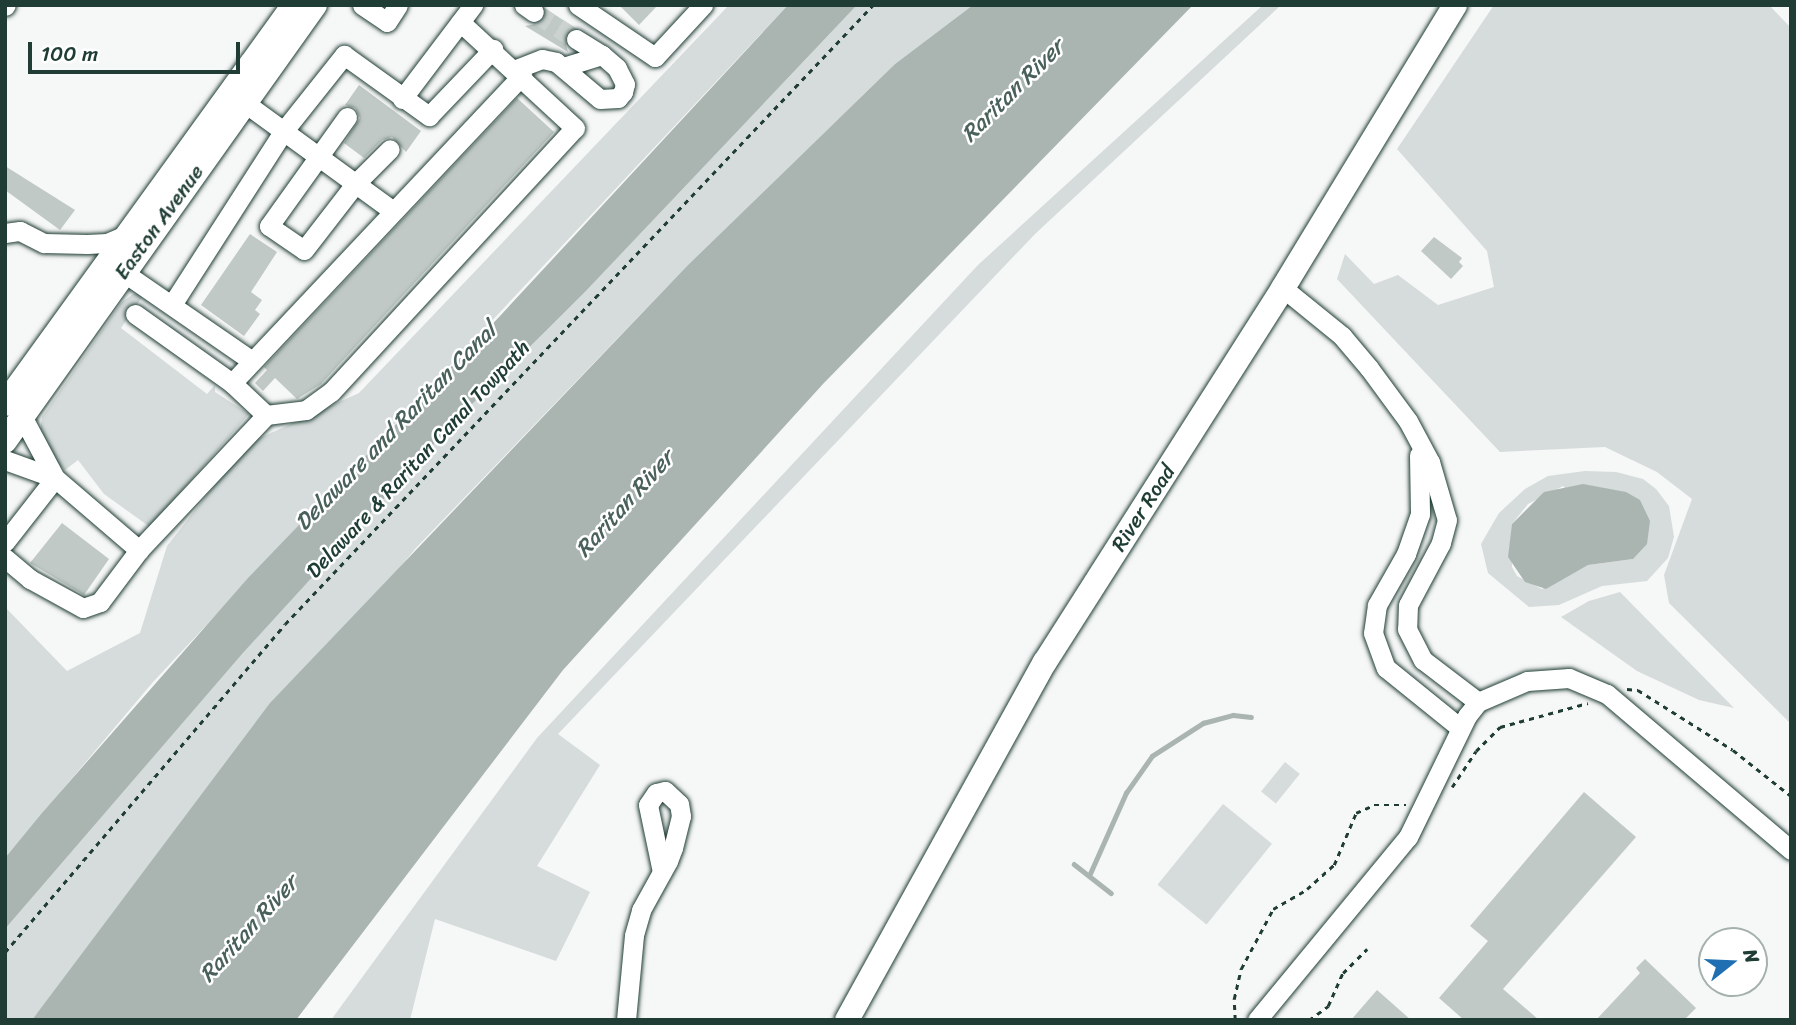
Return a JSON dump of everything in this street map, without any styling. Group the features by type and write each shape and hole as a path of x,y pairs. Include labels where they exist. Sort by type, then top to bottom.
{"main road":[{"name":"Easton Avenue","path":"5,441 14,410 86,291 112,271 128,234 294,5"},
{"name":"Easton Avenue","path":"14,410 112,271 245,103 315,5"},
{"name":"River Road","path":"847,1020 1045,662 1283,288 1455,5"},
{"path":"5,372 86,291"}],"lane":[{"path":"362,5 387,22 398,5"},
{"path":"402,99 473,5"},
{"path":"578,5 654,57 703,5"},
{"path":"5,558 30,579 83,608 100,602 139,550 266,415 306,410 331,392 575,128 519,72 460,22"},
{"path":"232,383 519,72 542,59 564,67 600,99 618,98 625,83 602,55 576,39"},
{"path":"173,303 282,133 344,55 429,116 493,50"},
{"path":"564,67 602,55"},
{"path":"245,103 282,133 392,210"},
{"path":"347,117 269,226 304,250 355,184 390,149"},
{"path":"5,233 20,231 44,243 88,244 107,243 128,234"},
{"path":"88,244 112,271 173,303 252,361"},
{"path":"1283,288 1342,336 1396,403 1417,440 1444,498 1447,520 1441,543 1408,605 1407,629 1423,660 1478,702"},
{"path":"135,314 232,383 266,415"},
{"path":"182,347 201,324"},
{"path":"14,410 55,478 139,550"},
{"path":"1417,440 1420,514 1405,554 1377,605 1373,633 1386,668 1459,727"},
{"path":"5,460 55,478"},
{"path":"5,542 55,478"},
{"path":"1257,1020 1408,837 1422,813 1459,727 1478,702 1505,688 1551,676 1590,683 1608,694 1791,850"},
{"path":"626,1020 634,935 641,910 662,872"}],"path":[{"name":"Delaware & Raritan Canal Towpath","path":"5,951 285,624 873,5"},
{"path":"1450,792 1476,751 1500,727 1581,706 1608,694 1638,690 1733,750 1791,796"},
{"path":"1235,1020 1236,984 1263,922 1273,909 1307,889 1334,864 1356,813 1374,805 1402,804 1422,813"},
{"path":"1309,1020 1328,1006 1343,973 1367,949"}],"shaded area":[{"path":"729,5 788,5 153,682 5,858 5,607 67,671 140,633 167,546 247,444 359,393"},
{"path":"857,5 973,5 895,64 687,266 415,549 32,1020 5,1020 5,929 243,653 455,421 585,292"},
{"path":"1263,5 1281,5 1035,234 558,734 600,765 537,866 590,892 556,961 435,919 410,1020 331,1020 537,738 978,265"},
{"path":"1494,5 1769,5 1791,28 1791,724 1669,603 1664,575 1692,499 1657,472 1605,447 1500,452 1337,279 1345,254 1374,284 1398,275 1438,305 1494,287 1487,251 1397,149"},
{"path":"145,293 121,328 207,394 215,385 215,392 249,414 150,527 104,494 78,460 65,470 53,459 40,432 42,417 121,303 133,294"},
{"path":"1585,471 1616,472 1643,479 1656,489 1669,506 1674,537 1668,558 1647,581 1602,586 1559,605 1529,607 1488,573 1481,544 1499,513 1525,489 1548,476","holes":["1563,486 1633,559 1588,565 1542,589 1517,576 1512,567 1512,524 1528,504"]},
{"path":"1620,592 1734,708 1699,700 1637,671 1561,617 1589,601"},
{"path":"1285,762 1300,774 1276,803 1261,792"},
{"path":"1223,804 1272,844 1207,924 1158,885"}],"water":[{"name":"Delaware and Raritan Canal","path":"788,5 857,5 585,292 455,421 243,653 5,929 5,858 42,813 248,578 500,316"},
{"name":"Raritan River","path":"973,5 1193,5 823,384 563,670 296,1020 32,1020 270,703 687,266 895,64"},
{"path":"1583,484 1626,492 1640,500 1650,521 1647,544 1633,559 1588,565 1546,589 1525,582 1508,557 1512,524 1544,492"}],"building":[{"path":"619,5 658,5 639,25"},
{"path":"546,9 574,27 564,38 568,52 525,26 540,23"},
{"path":"359,85 421,131 406,152 392,137 382,140 364,158 344,143 360,118 355,108 345,105"},
{"path":"517,98 554,132 321,384 297,399 275,378 263,391 255,383 267,370 264,367"},
{"path":"5,166 75,210 60,230 5,190"},
{"path":"250,234 277,252 251,292 262,300 255,310 260,314 244,336 201,305"},
{"path":"1434,237 1462,258 1459,262 1463,266 1451,279 1421,251"},
{"path":"62,523 109,559 84,595 30,563"},
{"path":"1584,792 1636,837 1503,989 1539,1020 1464,1020 1439,998 1488,941 1470,926"},
{"path":"1645,959 1696,1008 1684,1020 1596,1020 1640,973 1636,968"},
{"path":"1377,990 1411,1020 1351,1020"}],"waterway":[{"path":"1089,876 1126,793 1152,756 1203,723 1233,715 1251,717"},
{"path":"1074,864 1111,893"}],"tunnel":[{"path":"534,12 576,39"}]}
